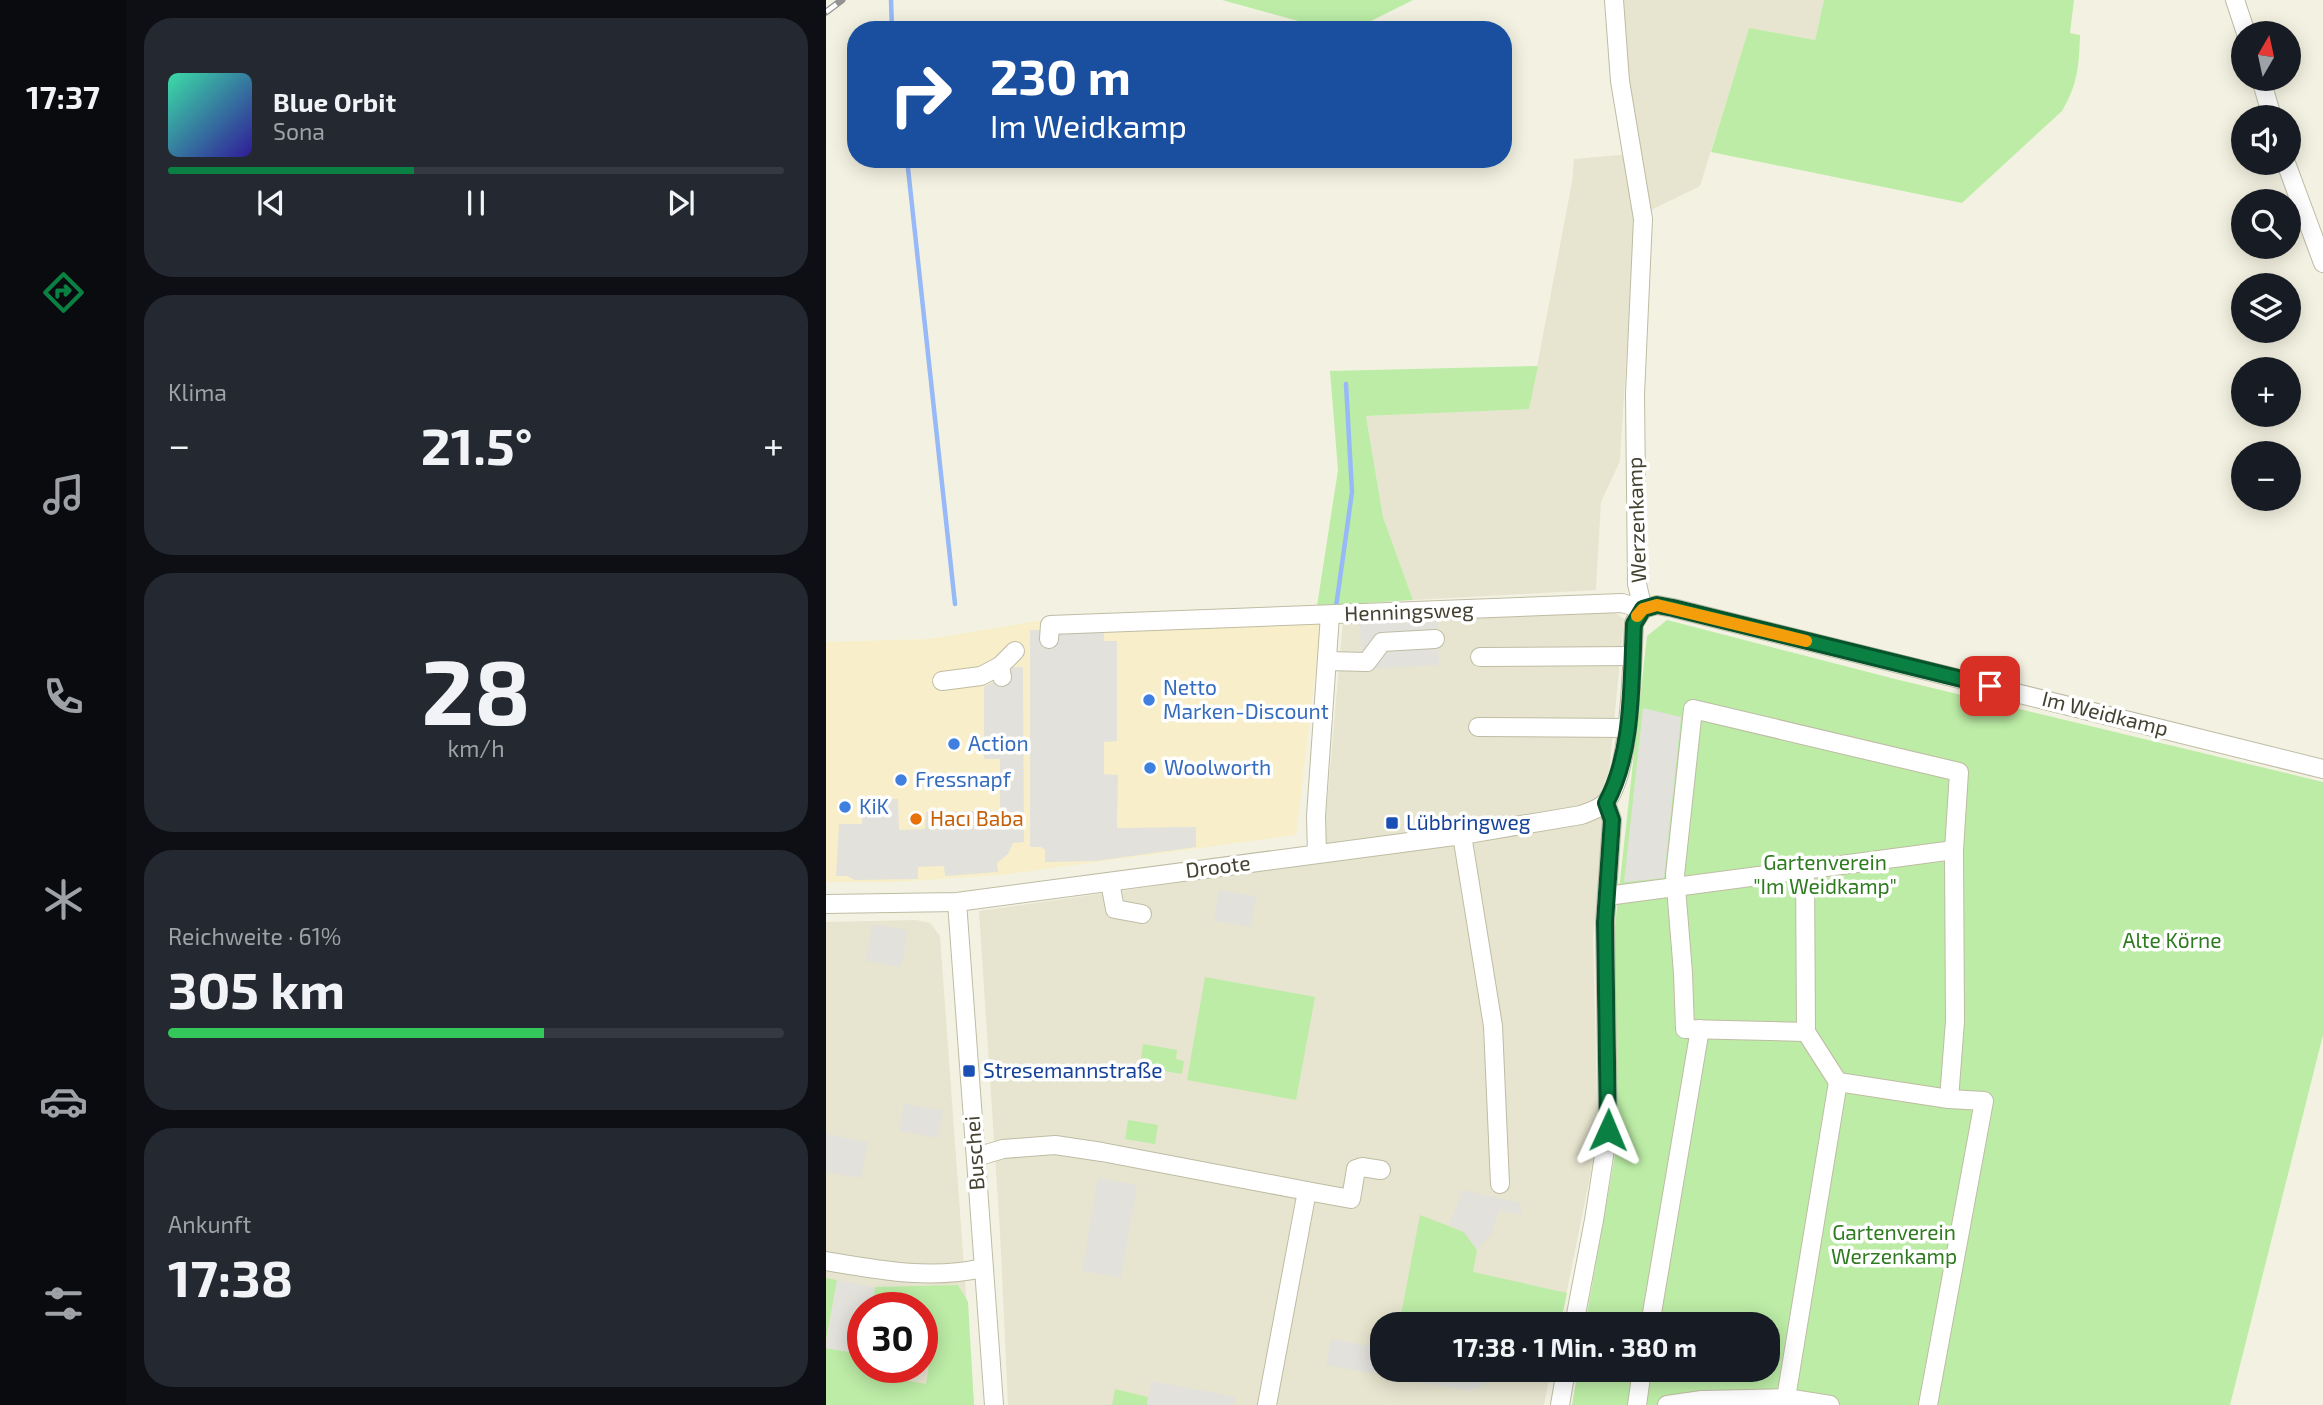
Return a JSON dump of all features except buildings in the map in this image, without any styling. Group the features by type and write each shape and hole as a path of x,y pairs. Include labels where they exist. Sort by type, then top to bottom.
{"street":[{"name":"Werzenkamp","path":"1606,803 1617,782 1627,728 1634,624 1643,609 1637,584 1635,394 1643,219 1620,81 1614,0"},
{"path":"2235,0 2242,21"},
{"path":"2290,175 2323,263"},
{"name":"Henningsweg","path":"1317,854 1316,816 1330,615 1622,603 1643,609"},
{"name":"Im Weidkamp","path":"1643,609 1657,605 1673,608 2323,769"},
{"path":"1049,639 1050,625 1096,632 1330,615"},
{"path":"1327,661 1367,662 1382,642 1434,639"},
{"path":"942,681 1001,672 1015,651"},
{"path":"1480,657 1632,656"},
{"path":"1806,1032 1685,1029 1675,875 1693,709 1959,772 1954,850 1955,1021 1949,1099"},
{"path":"1478,727 1627,728"},
{"path":"1576,1312 1608,1130 1607,896 1612,820 1606,803"},
{"name":"Droote","path":"826,904 957,902 1462,835 1581,815 1606,803"},
{"path":"1462,835 1493,1026 1500,1184"},
{"path":"1607,896 1954,850"},
{"path":"1786,1398 1838,1082 1806,1032 1805,870"},
{"path":"1110,882 1115,909 1142,914"},
{"name":"Buschei","path":"957,902 994,1405"},
{"path":"1652,1312 1700,1029"},
{"path":"1838,1082 1949,1099 1984,1101 1928,1405"},
{"path":"976,1157 1003,1149 1055,1145 1351,1199 1356,1170 1362,1167 1381,1170"},
{"path":"1267,1405 1307,1191"},
{"path":"826,1261 913,1274 983,1268"},
{"path":"1560,1405 1564,1382"},
{"path":"1637,1405 1640,1382"},
{"path":"1667,1405 1702,1400 1786,1398 1830,1405"}],"shaded area":[{"path":"1617,0 1824,0 1815,40 1749,29 1700,186 1635,218 1620,461 1601,502 1596,590 1413,600 1383,517 1366,416 1529,409 1572,182 1574,159 1630,154"},
{"path":"1323,609 1296,835 1001,875 894,882 826,882 826,642 929,639 1037,621"},
{"path":"1609,609 1624,619 1593,938 1598,1137 1563,1312 1370,1312 1370,1382 1549,1382 1544,1405 1008,1405 1000,1232 979,911 1322,862 1343,619"},
{"path":"1437,619 1439,665 1371,669 1370,650 1361,651 1360,623"},
{"path":"1104,629 1104,641 1117,641 1117,741 1104,742 1104,774 1118,775 1117,828 1196,827 1196,847 1096,861 1045,862 1045,850 1041,847 1030,847 1030,630"},
{"path":"1012,667 1023,667 1024,842 1013,843 1008,854 997,863 998,872 945,876 944,866 918,867 918,879 855,880 847,876 836,876 839,824 862,824 863,799 898,799 899,830 925,829 926,812 1000,811 1000,759 984,759 984,687 1002,677"},
{"path":"1643,708 1681,717 1664,878 1624,882"},
{"path":"1219,890 1256,896 1251,927 1214,921"},
{"path":"916,920 930,923 940,936 974,1405 826,1405 826,922"},
{"path":"872,924 908,930 901,967 866,961"},
{"path":"904,1104 943,1110 938,1138 899,1131"},
{"path":"826,1134 868,1142 861,1178 826,1172"},
{"path":"1098,1178 1137,1185 1121,1278 1082,1271"},
{"path":"1463,1190 1520,1203 1522,1214 1499,1211 1491,1235 1477,1250 1464,1232 1449,1225"},
{"path":"837,1280 875,1287 874,1292 847,1292 847,1352 826,1348"},
{"path":"1331,1339 1370,1346 1370,1373 1326,1365"},
{"path":"1151,1381 1236,1397 1234,1405 1147,1405"},
{"path":"1420,1382 1485,1382 1484,1385 1469,1391"}],"green space":[{"path":"1222,0 1413,0 1371,21 1298,21"},
{"path":"1824,0 2074,0 2070,33 2080,35 2078,65 2071,92 2062,111 1962,203 1711,152 1749,28 1815,40"},
{"path":"1538,366 1529,409 1366,416 1383,517 1413,600 1317,606 1338,470 1330,371"},
{"path":"1667,620 1895,679 2323,782 2323,1035 2230,1405 1572,1405 1576,1382 1780,1382 1780,1312 1587,1312 1616,1149 1614,935 1647,636"},
{"path":"1205,977 1315,997 1296,1100 1187,1080"},
{"path":"1143,1044 1177,1050 1176,1059 1184,1061 1182,1074 1140,1067"},
{"path":"1128,1120 1158,1125 1155,1144 1125,1139"},
{"path":"1420,1215 1464,1232 1477,1250 1473,1272 1567,1293 1563,1312 1401,1312"},
{"path":"826,1278 837,1280 826,1340"},
{"path":"958,1285 968,1302 974,1405 826,1405 826,1348 847,1352 847,1383 938,1383 938,1292 874,1292 875,1287"},
{"path":"1115,1389 1148,1397 1147,1405 1112,1405"}],"waterway":[{"path":"891,0 892,21"},
{"path":"908,168 955,604"},
{"path":"1336,607 1352,492 1346,384"}],"railway":[{"path":"826,12 842,0"}],"slow traffic":[{"path":"1637,616 1643,609 1657,605 1806,641"}],"place":[{"name":"Netto Marken-Discount","path":"1149,700"},
{"name":"Action","path":"954,744"},
{"name":"Woolworth","path":"1150,768"},
{"name":"Fressnapf","path":"901,780"},
{"name":"KiK","path":"845,807"},
{"name":"Hacı Baba","path":"916,819"},
{"name":"Lübbringweg","path":"1392,823"},
{"name":"Stresemannstraße","path":"969,1071"}],"route":[{"path":"1608,1130 1605,922 1612,820 1606,803 1617,782 1623,755 1634,624 1643,609 1657,605 1673,608 1990,686"}],"park label":[{"name":"Gartenverein \"Im Weidkamp\"","path":"1825,875"},
{"name":"Alte Körne","path":"2172,941"},
{"name":"Gartenverein Werzenkamp","path":"1894,1245"}]}
